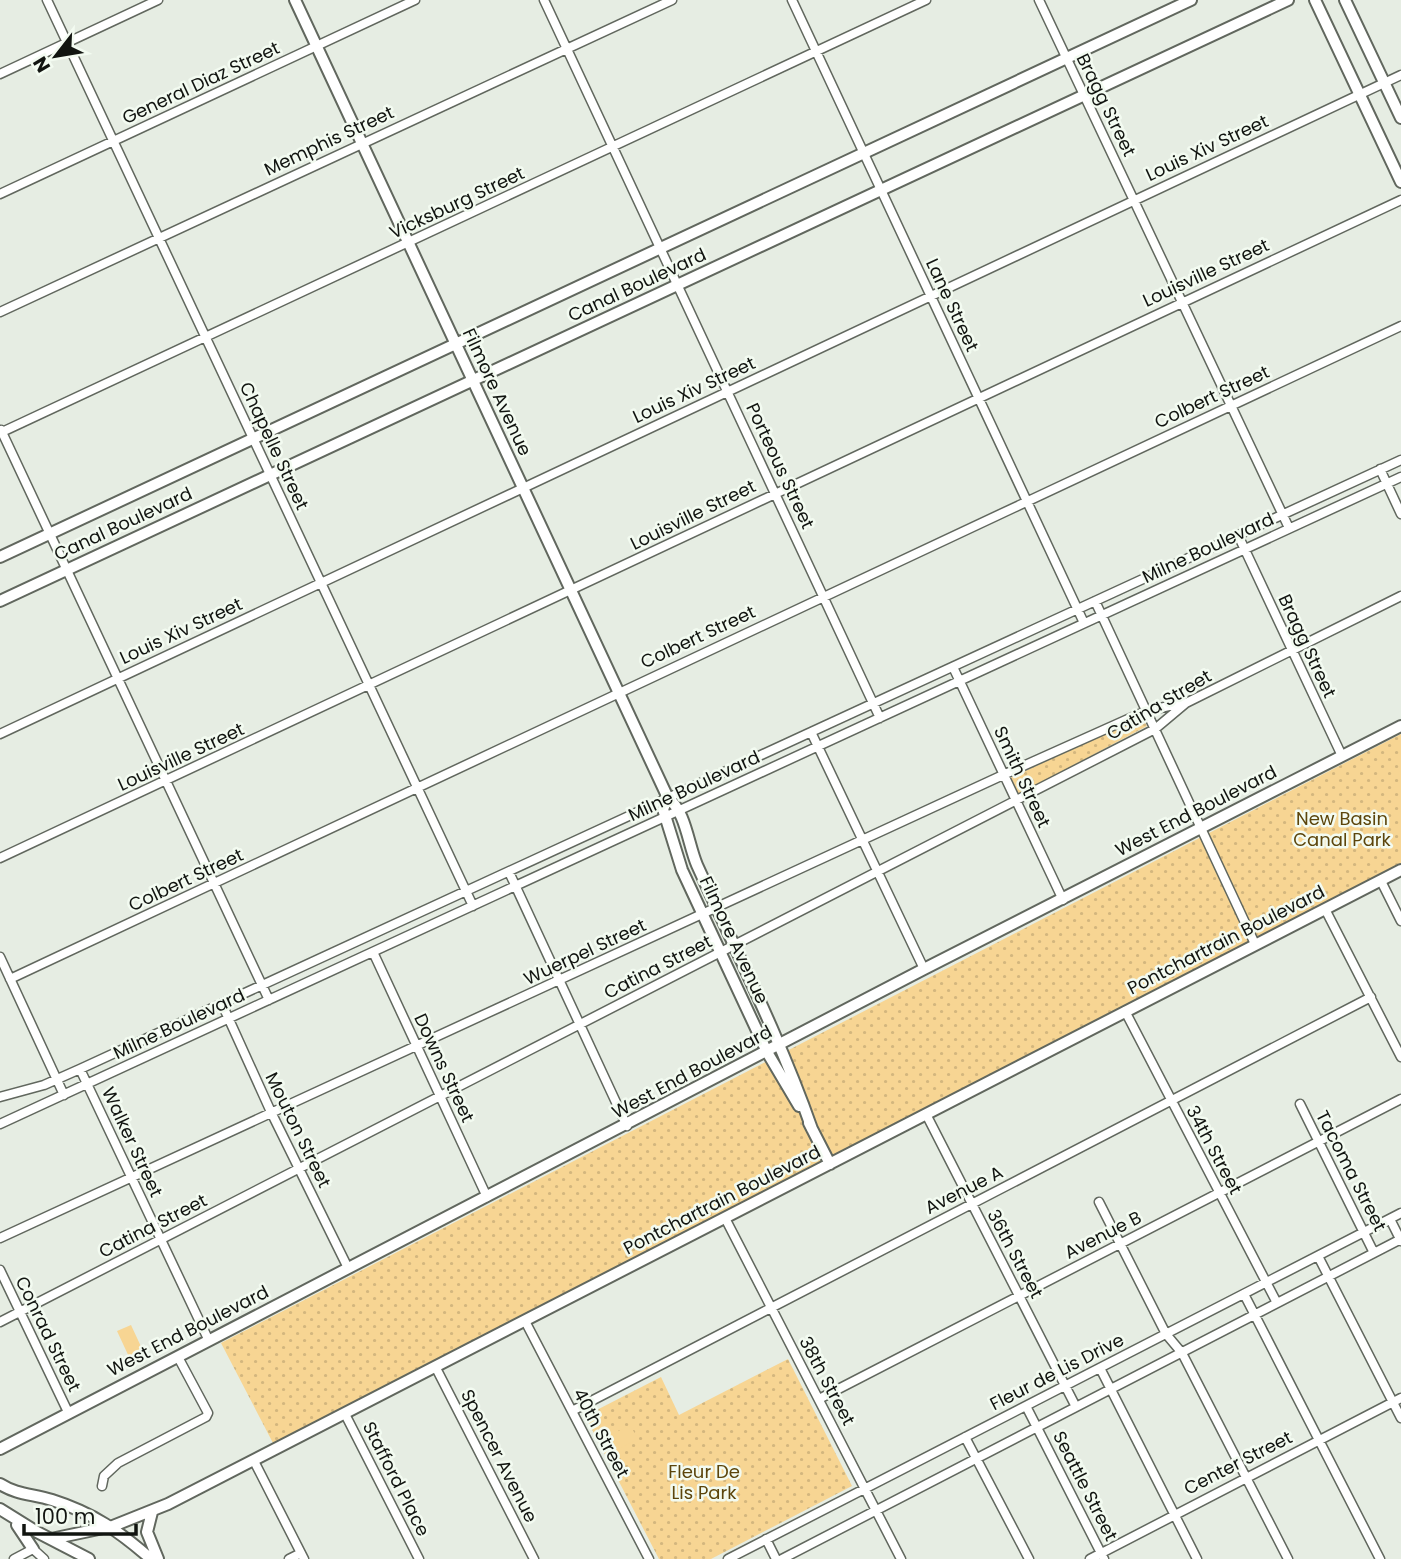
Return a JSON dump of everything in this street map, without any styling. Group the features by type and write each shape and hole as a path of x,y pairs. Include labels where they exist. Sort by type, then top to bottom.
{"main road":[{"name":"Filmore Avenue","path":"295,0 668,798 678,811 716,907 782,1044 813,1129"},
{"name":"Canal Boulevard","path":"0,557 454,342 1191,0"},
{"name":"Canal Boulevard","path":"0,601 1288,0"},
{"path":"1315,0 1401,182"},
{"path":"1345,0 1401,118"},
{"name":"West End Boulevard","path":"0,1449 627,1126 924,969 1401,726"},
{"path":"664,817 663,809 668,798"},
{"name":"Filmore Avenue","path":"664,817 682,870 767,1052 813,1129 830,1164"},
{"name":"Pontchartrain Boulevard","path":"51,1539 113,1526 152,1512 1401,870"},
{"path":"0,1484 11,1491 70,1506 113,1526 151,1559"},
{"path":"0,1509 25,1532 33,1549"},
{"path":"152,1512 147,1532 158,1559"},
{"path":"11,1518 89,1559"}],"street":[{"name":"Chapelle Street","path":"47,0 473,906"},
{"path":"0,74 158,0"},
{"name":"General Diaz Street","path":"0,194 415,0"},
{"name":"Porteous Street","path":"544,0 880,718"},
{"name":"Memphis Street","path":"0,313 672,0"},
{"name":"Lane Street","path":"792,0 1084,623"},
{"name":"Vicksburg Street","path":"1,431 926,0"},
{"name":"Bragg Street","path":"1039,0 1289,528"},
{"name":"Louis Xiv Street","path":"0,734 1401,75"},
{"name":"Louisville Street","path":"0,858 167,782 1183,300 1401,200"},
{"name":"Colbert Street","path":"10,979 1401,326"},
{"path":"1,431 269,1000"},
{"name":"Milne Boulevard","path":"0,1097 57,1080 1401,460"},
{"path":"1380,469 1401,514"},
{"name":"Milne Boulevard","path":"0,1124 1401,477"},
{"name":"Bragg Street","path":"1238,535 1342,756"},
{"name":"Catina Street","path":"0,1322 1155,729 1186,703 1401,596"},
{"path":"1096,601 1255,944"},
{"name":"Smith Street","path":"953,667 1063,900"},
{"name":"Wuerpel Street","path":"0,1238 1003,775 1146,711 1186,703"},
{"path":"811,732 924,969"},
{"path":"509,872 627,1126"},
{"path":"1381,881 1401,921"},
{"path":"1325,909 1401,1057"},
{"name":"Downs Street","path":"373,952 487,1197"},
{"path":"0,957 64,1095"},
{"name":"Avenue A","path":"572,1411 1371,997"},
{"name":"Mouton Street","path":"222,1004 271,1112 348,1268"},
{"name":"34th Street","path":"1125,1011 1277,1303"},
{"name":"Walker Street","path":"80,1069 209,1341"},
{"name":"Avenue B","path":"818,1399 1401,1099"},
{"name":"Tacoma Street","path":"1300,1104 1374,1252"},
{"name":"36th Street","path":"927,1116 1076,1408"},
{"path":"1098,1202 1166,1334 1182,1353 1288,1559"},
{"name":"Fleur de Lis Drive","path":"728,1559 1401,1213"},
{"name":"38th Street","path":"724,1218 901,1559"},
{"path":"782,1559 1401,1240 1390,1219"},
{"path":"1318,1256 1397,1400 1401,1418"},
{"name":"Conrad Street","path":"0,1270 68,1412"},
{"path":"1244,1294 1380,1559"},
{"name":"40th Street","path":"525,1321 649,1559"},
{"path":"103,1486 104,1476 118,1463 206,1417 208,1413 178,1357"},
{"name":"Spencer Avenue","path":"436,1368 534,1559"},
{"path":"1100,1368 1198,1559"},
{"name":"Center Street","path":"1090,1559 1103,1556 1174,1514 1397,1400"},
{"name":"Seattle Street","path":"1026,1406 1103,1556"},
{"name":"Stafford Place","path":"345,1414 419,1559"},
{"path":"965,1437 1029,1559"},
{"path":"254,1461 303,1556 289,1559"},
{"path":"766,1539 776,1559"},
{"path":"14,1559 33,1549 44,1559"}],"green space":[{"path":"1142,717 1147,726 1018,795 1010,778"},
{"name":"New Basin Canal Park","path":"1401,734 1401,863 273,1443 221,1343"},
{"path":"131,1325 144,1353 130,1359 117,1331"},
{"name":"Fleur De Lis Park","path":"788,1359 852,1486 711,1559 659,1559 585,1416 661,1377 679,1415"},
{"path":"630,1425 638,1439 609,1454 601,1440"}]}
